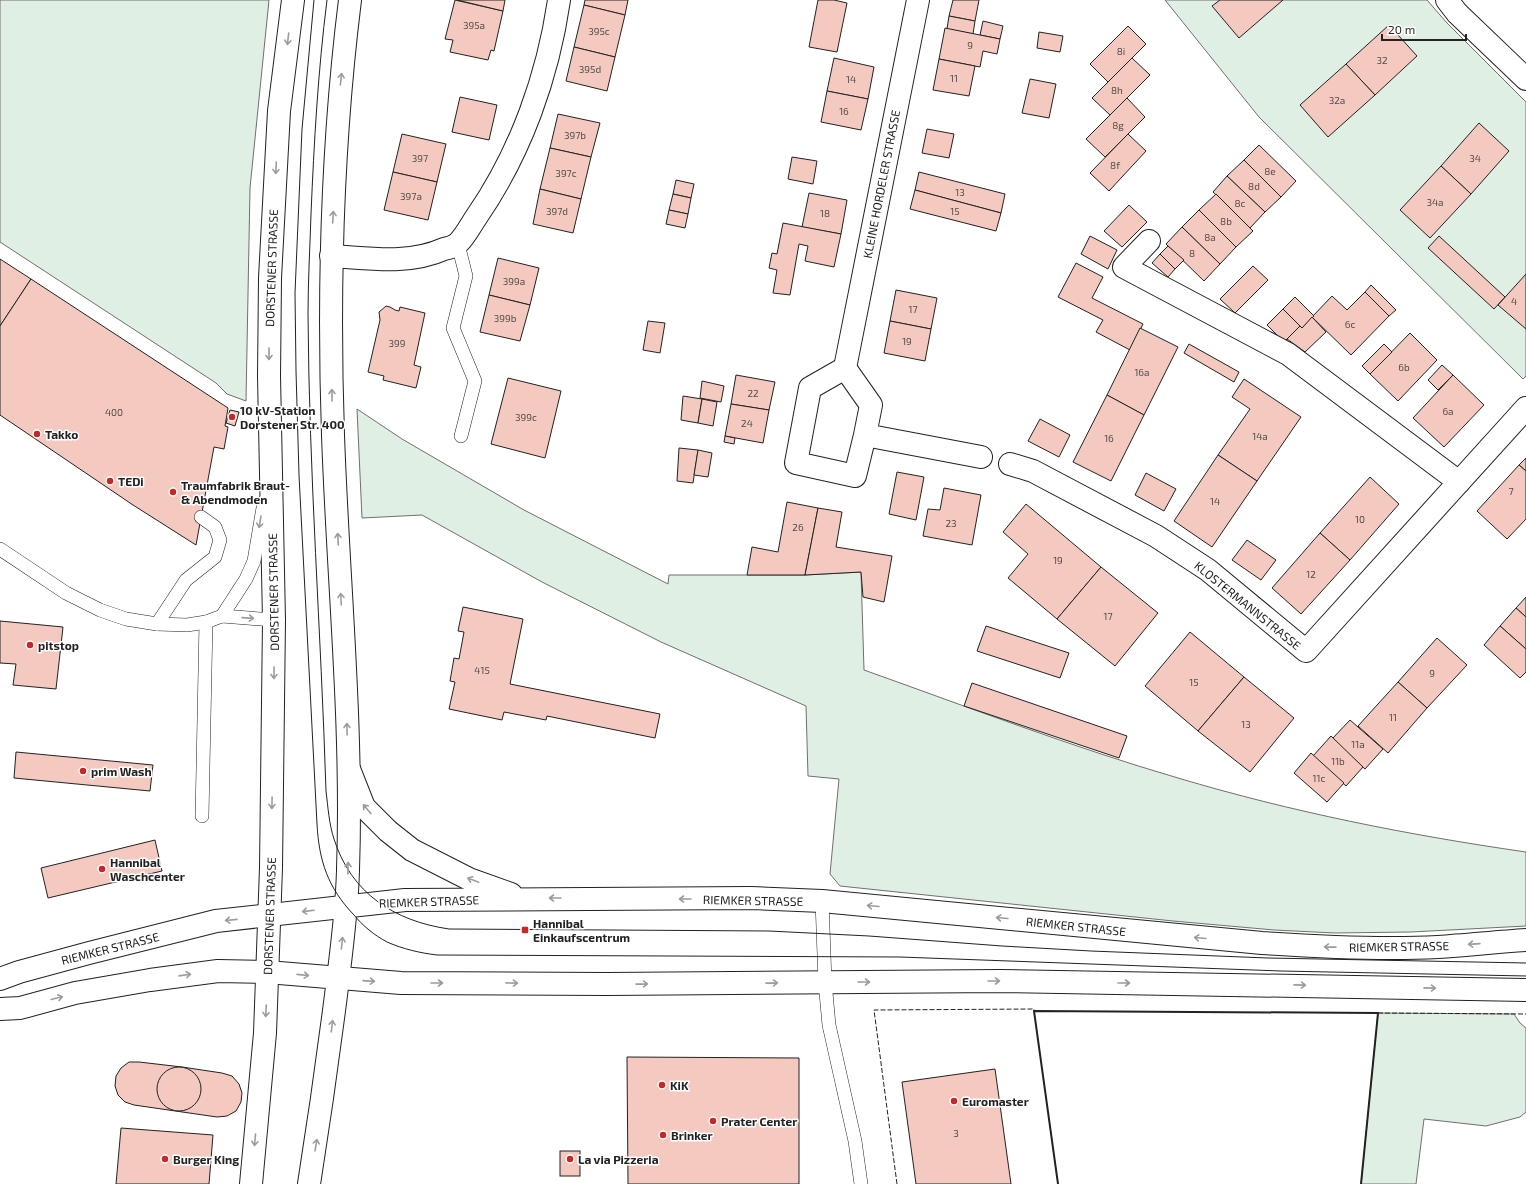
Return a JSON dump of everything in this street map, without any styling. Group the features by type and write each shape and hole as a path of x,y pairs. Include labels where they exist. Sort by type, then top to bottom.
{"main road":[{"name":"DORSTENER STRASSE","path":"251,1184 265,1033 270,915 274,620 269,376 270,278 279,111 293,0"},
{"path":"309,1184 319,1124 338,979 346,907 348,870 347,704 333,435 331,256 338,118 350,0"},
{"path":"331,256 403,260 430,255 458,244 482,208 506,167 533,107 555,31 560,0"},
{"name":"KLEINE HORDELER STRASSE","path":"845,368 918,0"},
{"path":"1448,0 1457,12 1526,79"},
{"path":"1149,241 1124,267 1288,354 1459,482"},
{"path":"845,368 871,404 865,434 855,476 796,463 810,388 845,368"},
{"name":"KLOSTERMANNSTRASSE","path":"1010,464 1033,471 1156,536 1208,570 1306,651 1526,408"},
{"path":"865,434 981,457"},
{"path":"348,768 364,807 388,831 412,850 469,879 523,898"},
{"name":"RIEMKER STRASSE","path":"0,979 19,972 88,953 216,921 405,900 523,898 751,898 822,902 1254,943 1313,947 1437,947 1519,941"},
{"path":"0,1010 20,1008 76,994 150,980 218,971 267,972 401,983 607,984 1000,981 1521,989"}],"lane":[{"path":"458,244 466,276 453,328 475,382 461,436"},
{"path":"222,616 246,579 254,561 271,456"},
{"path":"157,624 186,580 215,557 220,540 215,527 201,517"},
{"path":"0,549 66,593 100,610 126,619 157,624 186,625 206,622 222,616 274,620"},
{"path":"202,816 206,622"},
{"path":"822,902 825,982 829,1025 855,1141 861,1184"}],"green space":[{"path":"0,0 269,0 250,188 246,401 227,394 216,383 0,242"},
{"path":"1165,0 1427,0 1447,23 1526,102 1526,376 1523,379 1259,117"},
{"path":"357,409 402,439 524,510 668,584 669,575 805,575 861,572 864,670 1020,726 1138,766 1264,802 1394,830 1526,852 1526,926 1411,932 1335,933 1274,930 1173,921 840,886 830,874 839,779 808,776 806,706 661,642 542,582 422,515 362,518"},
{"path":"1378,1013 1514,1014 1520,1023 1526,1028 1526,1112 1520,1117 1486,1126 1424,1119 1416,1184 1361,1184"}],"building":[{"path":"455,0 503,11 494,51 491,50 488,60 450,52 453,40 445,39"},
{"path":"457,0 505,0 503,11"},
{"path":"585,0 628,0 625,15 584,5"},
{"path":"818,0 834,0 847,3 837,52 809,47"},
{"path":"953,0 979,0 975,21 949,16"},
{"path":"1220,0 1283,0 1239,38 1212,6"},
{"path":"584,5 625,15 615,57 574,47"},
{"path":"949,16 975,21 973,34 947,29"},
{"path":"983,21 1003,26 1000,39 980,35"},
{"path":"1389,25 1417,56 1375,95 1346,64"},
{"path":"1128,26 1146,44 1108,82 1090,64"},
{"path":"945,28 1000,39 997,54 983,51 980,67 939,59"},
{"path":"1039,32 1063,36 1060,52 1037,48"},
{"path":"574,47 615,57 607,91 566,81"},
{"path":"834,58 874,67 868,99 827,91"},
{"path":"1132,58 1150,75 1110,115 1092,98"},
{"path":"939,59 975,66 969,96 933,90"},
{"path":"1346,64 1375,95 1328,137 1300,105"},
{"path":"1030,79 1056,84 1049,118 1022,113"},
{"path":"827,91 868,99 861,130 821,122"},
{"path":"460,97 497,105 489,140 452,132"},
{"path":"1127,98 1145,117 1105,157 1086,139"},
{"path":"558,114 600,123 591,157 550,148"},
{"path":"1479,123 1509,151 1471,194 1441,166"},
{"path":"927,129 954,134 949,158 922,153"},
{"path":"402,134 446,144 437,182 393,172"},
{"path":"1128,134 1146,151 1109,191 1090,173"},
{"path":"1259,145 1296,181 1281,197 1244,160"},
{"path":"550,148 591,157 581,199 540,189"},
{"path":"792,157 817,161 813,184 788,179"},
{"path":"1244,160 1281,197 1265,212 1227,176"},
{"path":"1441,166 1471,194 1430,238 1400,210"},
{"path":"393,172 437,182 428,220 384,210"},
{"path":"919,172 1005,194 1001,213 915,190"},
{"path":"1227,176 1265,212 1250,228 1213,192"},
{"path":"676,180 694,184 691,198 673,194"},
{"path":"540,189 581,199 573,233 533,224"},
{"path":"915,190 1001,213 996,231 910,209"},
{"path":"809,193 847,200 841,234 802,227"},
{"path":"673,194 691,198 688,214 669,210"},
{"path":"1216,194 1253,231 1236,247 1199,210"},
{"path":"1129,205 1147,222 1122,247 1104,231"},
{"path":"669,210 688,214 685,228 666,224"},
{"path":"1199,210 1236,247 1220,264 1182,227"},
{"path":"783,223 841,234 834,267 805,261 808,246 799,244 790,295 773,293 777,270 769,268 772,253 777,254"},
{"path":"1182,227 1220,264 1204,281 1166,244"},
{"path":"1090,236 1117,250 1108,269 1081,254"},
{"path":"1439,236 1505,297 1494,309 1428,248"},
{"path":"1168,246 1184,260 1175,269 1160,254"},
{"path":"1160,254 1175,269 1168,277 1152,263"},
{"path":"498,258 539,268 530,305 489,295"},
{"path":"0,259 31,279 0,326"},
{"path":"1076,263 1103,277 1092,298 1143,324 1130,350 1096,332 1103,320 1058,297"},
{"path":"1253,266 1268,280 1235,313 1220,299"},
{"path":"1526,274 1526,329 1498,305"},
{"path":"31,279 228,408 225,426 228,427 224,449 214,447 196,545 133,505 0,415 0,326"},
{"path":"1371,285 1396,310 1389,316 1365,292"},
{"path":"896,290 937,298 931,329 890,321"},
{"path":"1365,292 1389,316 1351,355 1312,317 1332,296 1347,310"},
{"path":"489,295 530,305 520,341 480,332"},
{"path":"1295,297 1314,316 1302,328 1283,309"},
{"path":"386,306 399,311 400,307 425,313 414,365 421,367 416,388 383,380 384,376 368,372 380,320 379,312"},
{"path":"1283,309 1300,326 1284,342 1267,325"},
{"path":"1312,317 1326,332 1305,352 1287,339 1300,326 1302,328"},
{"path":"648,321 665,323 660,353 643,350"},
{"path":"890,321 931,329 925,361 884,353"},
{"path":"1140,328 1178,347 1144,415 1107,395"},
{"path":"1410,333 1437,360 1398,401 1370,374"},
{"path":"1189,344 1239,372 1234,382 1184,353"},
{"path":"1384,344 1392,352 1370,374 1362,366"},
{"path":"1442,365 1453,375 1438,390 1428,380"},
{"path":"736,375 775,382 769,410 731,404"},
{"path":"1453,375 1484,405 1444,447 1413,418"},
{"path":"508,378 561,391 545,458 491,444"},
{"path":"1244,379 1301,417 1257,481 1218,455 1250,409 1232,397"},
{"path":"702,381 724,386 721,402 700,398"},
{"path":"1107,395 1144,415 1111,481 1073,462"},
{"path":"683,396 702,399 698,423 681,420"},
{"path":"702,399 717,402 713,426 698,423"},
{"path":"731,404 769,410 763,443 725,436"},
{"name":"10 kV-Station Dorstener Str. 400","path":"230,410 239,412 235,426 226,423"},
{"path":"1040,419 1070,435 1059,457 1028,441"},
{"path":"725,436 735,438 734,444 724,442"},
{"path":"679,448 698,450 693,483 677,481"},
{"path":"698,450 712,453 708,477 694,475"},
{"path":"1218,455 1257,481 1212,547 1174,521"},
{"path":"1526,458 1526,471 1519,465"},
{"path":"1519,465 1526,471 1526,519 1507,539 1477,511"},
{"path":"897,472 924,477 916,520 889,514"},
{"path":"1146,473 1176,489 1164,511 1135,495"},
{"path":"1370,477 1399,504 1350,560 1320,533"},
{"path":"944,488 981,495 972,545 923,536 928,509 940,510"},
{"path":"787,502 818,508 805,575 747,575 752,547 778,552"},
{"path":"1026,504 1101,567 1057,619 1008,578 1028,554 1003,532"},
{"path":"818,508 842,512 836,547 892,556 884,602 863,597 861,572 805,575"},
{"path":"1320,533 1350,560 1301,614 1272,588"},
{"path":"1247,540 1276,560 1261,580 1232,560"},
{"path":"1101,567 1158,613 1115,666 1057,619"},
{"path":"1526,597 1526,617 1516,608"},
{"path":"463,607 523,619 510,684 660,714 655,738 547,716 546,720 504,712 502,720 449,709 455,682 450,681 454,658 459,659 464,632 458,631"},
{"path":"1516,608 1526,617 1526,649 1500,626"},
{"name":"pitstop","path":"0,621 63,627 56,689 13,685 16,664 0,663"},
{"path":"986,626 1069,653 1060,678 977,651"},
{"path":"1500,626 1526,649 1526,672 1520,678 1484,645"},
{"path":"1190,632 1244,677 1198,731 1145,686"},
{"path":"1437,638 1467,665 1427,708 1398,682"},
{"path":"1244,677 1294,718 1250,772 1198,731"},
{"path":"1398,682 1427,708 1388,753 1358,726"},
{"path":"972,683 1127,736 1119,758 964,706"},
{"path":"1350,720 1383,749 1365,769 1332,739"},
{"path":"1331,736 1363,767 1346,786 1313,756"},
{"name":"prim Wash","path":"16,752 153,765 150,791 14,778"},
{"path":"1311,753 1344,783 1327,802 1294,773"},
{"name":"Hannibal Waschcenter","path":"155,840 162,871 48,898 41,868"},
{"name":"Prater Center","path":"627,1057 799,1058 799,1184 628,1184"},
{"path":"129,1062 182,1067 232,1076 239,1084 242,1093 241,1102 236,1111 227,1116 217,1117 134,1105 125,1102 118,1095 115,1086 116,1076 121,1068"},
{"path":"179,1067 191,1071 197,1077 201,1089 197,1101 191,1107 179,1111 167,1107 161,1101 157,1089 161,1077 167,1071"},
{"path":"995,1069 1011,1184 916,1184 902,1082"},
{"name":"Burger King","path":"121,1128 213,1135 209,1184 116,1184"},
{"path":"560,1151 580,1151 580,1176 560,1176"}],"tram line":[{"path":"314,0 302,129 295,293 299,475 317,824 320,850 326,873 331,884 345,905 369,930 387,942 412,950 437,955 900,957 1281,971 1526,976"},
{"path":"327,0 321,53 315,134 308,314 313,493 326,791 331,827 342,858 351,875 363,889 377,901 410,919 449,929 769,931 869,936 1091,951 1268,958 1526,963"}],"fence":[{"path":"897,1184 874,1010 1034,1009 1034,1011"},
{"path":"1378,1013 1526,1014"}],"wall":[{"path":"1058,1184 1034,1011 1378,1013 1361,1184"}],"place":[{"name":"10 kV-Station Dorstener Str. 400","path":"232,417"},
{"name":"Takko","path":"37,434"},
{"name":"TEDi","path":"110,481"},
{"name":"Traumfabrik Braut- & Abendmoden","path":"173,492"},
{"name":"pitstop","path":"30,645"},
{"name":"prim Wash","path":"83,771"},
{"name":"Hannibal Waschcenter","path":"102,869"},
{"name":"Hannibal Einkaufscentrum","path":"525,930"},
{"name":"KiK","path":"662,1085"},
{"name":"Euromaster","path":"954,1101"},
{"name":"Prater Center","path":"713,1121"},
{"name":"Brinker","path":"663,1135"},
{"name":"Burger King","path":"165,1159"},
{"name":"La via Pizzeria","path":"570,1159"}]}
